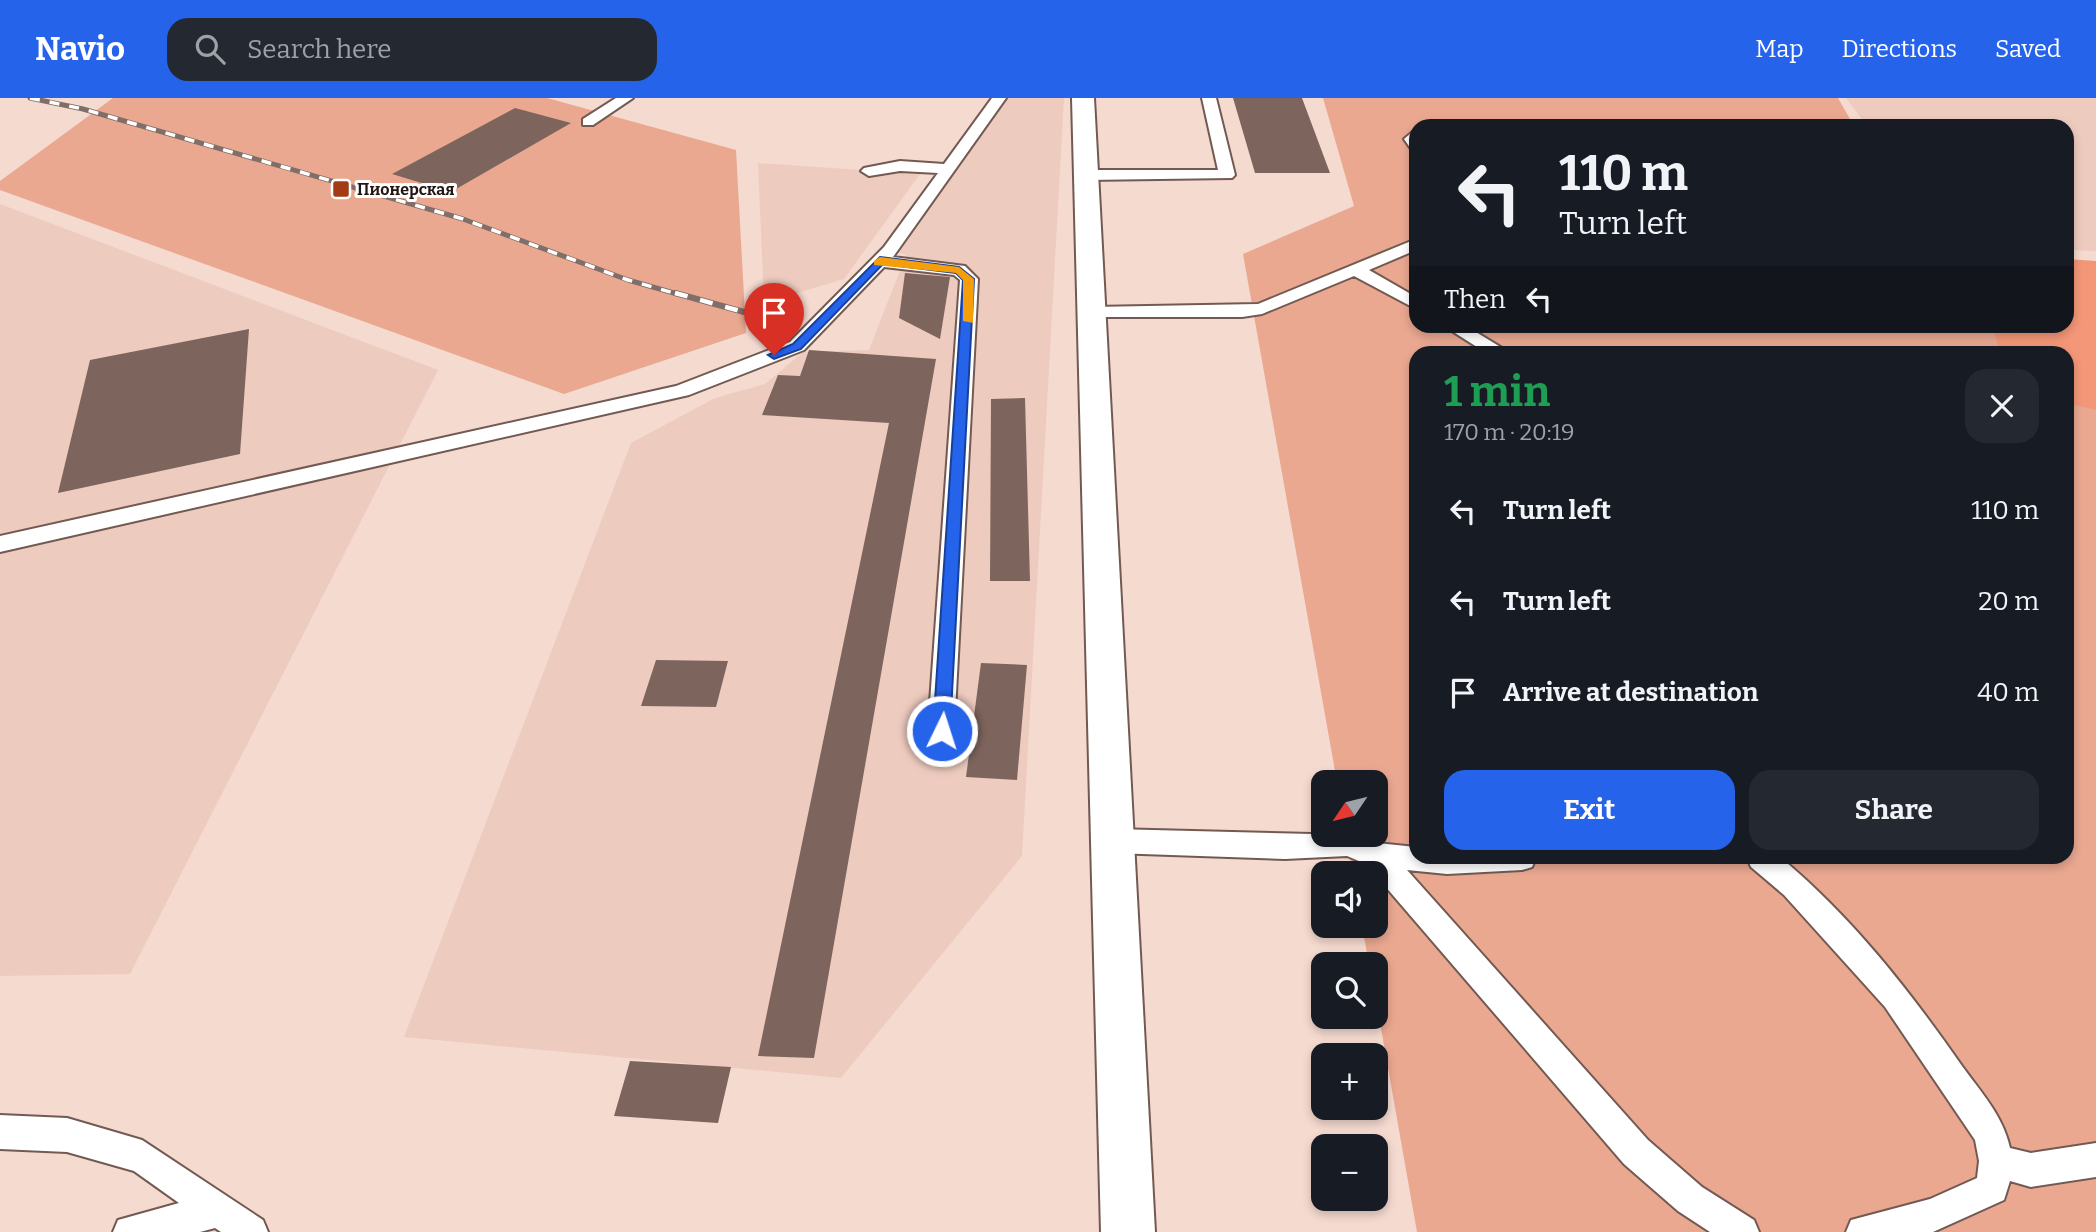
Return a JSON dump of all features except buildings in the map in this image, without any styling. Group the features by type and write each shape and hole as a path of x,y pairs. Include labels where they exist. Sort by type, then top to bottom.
{"street":[{"path":"1083,98 1128,1232"}],"lane":[{"path":"588,122 626,98"},
{"path":"0,544 682,391 797,346 880,261 999,98"},
{"path":"1086,176 1227,175 1209,98"},
{"path":"869,171 900,166 947,169"},
{"path":"1092,313 1242,312 1283,302 1409,247"},
{"path":"880,261 959,270 969,279 942,731"},
{"path":"1356,270 1409,300"},
{"path":"1466,333 1489,346"},
{"path":"1112,841 1285,847 1348,844 1376,855 1409,858"},
{"path":"1376,855 1636,1152 1690,1199 1742,1232"},
{"path":"1767,864 1794,886 1896,997 1990,1133 1996,1161 1992,1188 1963,1205 1898,1226 1863,1232"},
{"path":"0,1132 67,1135 142,1157 251,1232"},
{"path":"1996,1161 2031,1170 2096,1160"},
{"path":"130,1232 219,1210"}],"shaded area":[{"path":"113,98 547,98 736,150 746,333 564,394 0,190 0,181"},
{"path":"1004,98 1064,98 1022,856 841,1078 404,1037 631,443 715,398 765,384 803,352 869,350 906,255 897,252"},
{"path":"1323,98 1838,98 1850,119 1409,119 1409,333 2074,333 2074,311 2096,263 2096,1232 1417,1232 1388,1068 1388,1043 1384,1043 1381,1029 1388,1029 1388,952 1367,952 1364,938 1388,938 1388,861 1351,861 1348,847 1388,847 1388,770 1335,770 1243,254 1354,206"},
{"path":"1846,98 2096,98 2096,251 2074,250 2074,119 1862,119"},
{"path":"758,163 920,174 844,279 764,303"},
{"path":"0,204 438,370 130,974 0,976"},
{"path":"2074,259 2096,261 2096,410 2074,405 2074,346 1998,346 1995,333 2074,333"}],"railway":[{"path":"30,98 83,109 463,219 628,280 681,295"},
{"path":"675,293 744,312"}],"slow traffic":[{"path":"878,263 928,265 959,270 969,279 969,321"}],"place":[{"name":"Пионерская","path":"341,189"}],"route":[{"path":"774,355 797,346 880,261 959,270 969,279 970,304 942,731"}]}
